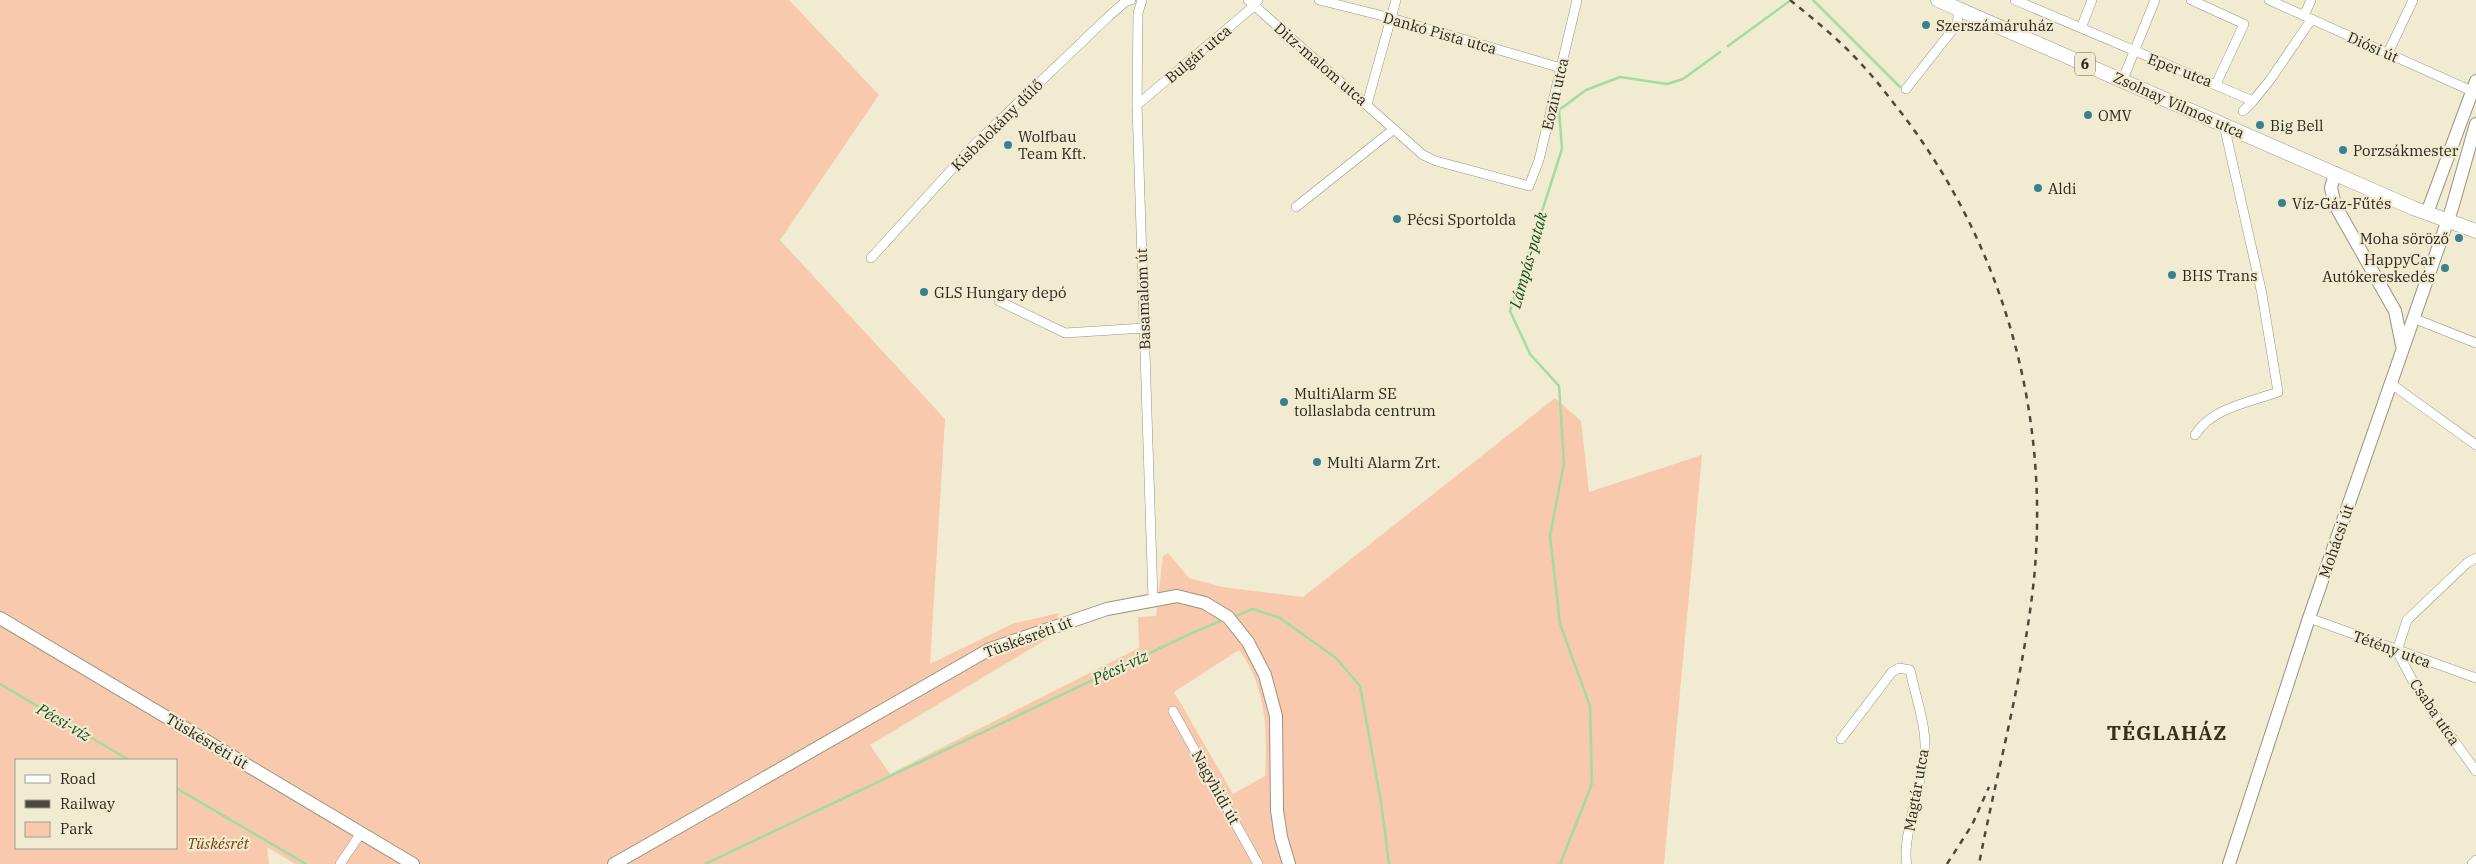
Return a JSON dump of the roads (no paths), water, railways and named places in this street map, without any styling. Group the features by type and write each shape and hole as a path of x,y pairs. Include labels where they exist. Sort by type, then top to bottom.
{"main road":[{"name":"Zsolnay Vilmos utca","path":"1938,0 2123,79 2334,173 2476,231"}],"street":[{"name":"Kisbalokány dűlő","path":"871,258 972,147 1108,17 1125,2 1131,0"},
{"name":"Basamalom út","path":"1142,0 1138,13 1137,106 1153,599"},
{"name":"Dankó Pista utca","path":"1319,0 1391,18 1561,68"},
{"path":"1367,104 1396,0"},
{"name":"Eozin utca","path":"1529,186 1539,160 1577,0"},
{"name":"Eper utca","path":"2015,0 2253,101"},
{"path":"2080,28 2092,0"},
{"path":"2123,79 2155,0"},
{"path":"2191,0 2244,24 2216,84"},
{"name":"Diósi út","path":"2269,0 2475,89"},
{"path":"2243,112 2270,80 2307,18 2311,0"},
{"path":"2388,53 2413,0"},
{"name":"Bulgár utca","path":"1137,106 1253,2"},
{"name":"Ditz-malom utca","path":"1253,2 1423,155 1436,161 1529,186"},
{"path":"1906,89 1957,24 1959,10"},
{"path":"2428,213 2475,89"},
{"name":"Mohácsi út","path":"2228,864 2309,618 2447,220 2476,124"},
{"path":"2195,435 2202,424 2214,416 2278,392 2262,294 2224,125"},
{"path":"1296,207 1394,129"},
{"path":"2334,173 2331,188 2335,205 2395,311 2402,347"},
{"path":"2388,297 2404,306 2418,304"},
{"path":"1000,302 1065,333 1144,328"},
{"path":"2413,318 2476,343"},
{"path":"2390,383 2476,445"},
{"path":"2397,651 2407,620 2467,563 2476,558"},
{"name":"Tüskésréti út","path":"614,864 990,649 1014,639 1107,609 1153,599 1186,596 1205,602 1222,613 1236,626 1248,642 1264,675 1275,706 1278,737 1277,810 1281,837 1289,864"},
{"name":"Tüskésréti út","path":"0,618 413,864"},
{"name":"Tétény utca","path":"2309,618 2476,678"},
{"name":"Csaba utca","path":"2397,651 2418,691 2476,772"},
{"name":"Magtár utca","path":"1841,740 1892,672 1899,668 1910,670 1925,748 1920,787 1905,850 1906,864"},
{"name":"Nagyhidi út","path":"1173,711 1258,864"},
{"path":"340,864 361,833"},
{"path":"2472,864 2476,860"}],"waterway":[{"name":"Lámpás-patak","path":"1728,46 1791,0"},
{"name":"Lámpás-patak","path":"1813,0 1900,87"},
{"name":"Lámpás-patak","path":"1560,864 1592,784 1590,706 1560,624 1550,536 1564,463 1559,386 1530,354 1510,311 1562,149 1559,110 1586,90 1620,77 1667,84 1683,79 1720,52"},
{"name":"Pécsi-víz","path":"1233,617 1253,609 1280,618 1336,658 1360,686 1381,802 1389,864"},
{"name":"Pécsi-víz","path":"705,864 1223,620"},
{"name":"Pécsi-víz","path":"0,684 127,759"},
{"name":"Pécsi-víz","path":"178,789 306,864"}],"railway":[{"path":"1790,0 1838,40 1856,58 1903,115 1938,166 1968,220 1993,277 2012,335 2026,395 2034,456 2037,517 2034,579 2024,651 1979,864"},
{"path":"1947,864 1972,825 1989,787"}],"place":[{"name":"Szerszámáruház","path":"1926,25"},
{"name":"OMV","path":"2088,115"},
{"name":"Big Bell","path":"2260,125"},
{"name":"Wolfbau Team Kft.","path":"1008,145"},
{"name":"Porzsákmester","path":"2343,150"},
{"name":"Aldi","path":"2038,188"},
{"name":"Víz-Gáz-Fűtés","path":"2282,203"},
{"name":"Pécsi Sportolda","path":"1397,219"},
{"name":"Moha söröző","path":"2459,238"},
{"name":"HappyCar Autókereskedés","path":"2445,268"},
{"name":"BHS Trans","path":"2172,275"},
{"name":"GLS Hungary depó","path":"924,292"},
{"name":"MultiAlarm SE tollaslabda centrum","path":"1284,402"},
{"name":"Multi Alarm Zrt.","path":"1317,462"}],"district":[{"name":"TÉGLAHÁZ","path":"2167,732"}],"park label":[{"name":"Tüskésrét","path":"218,843"}]}
